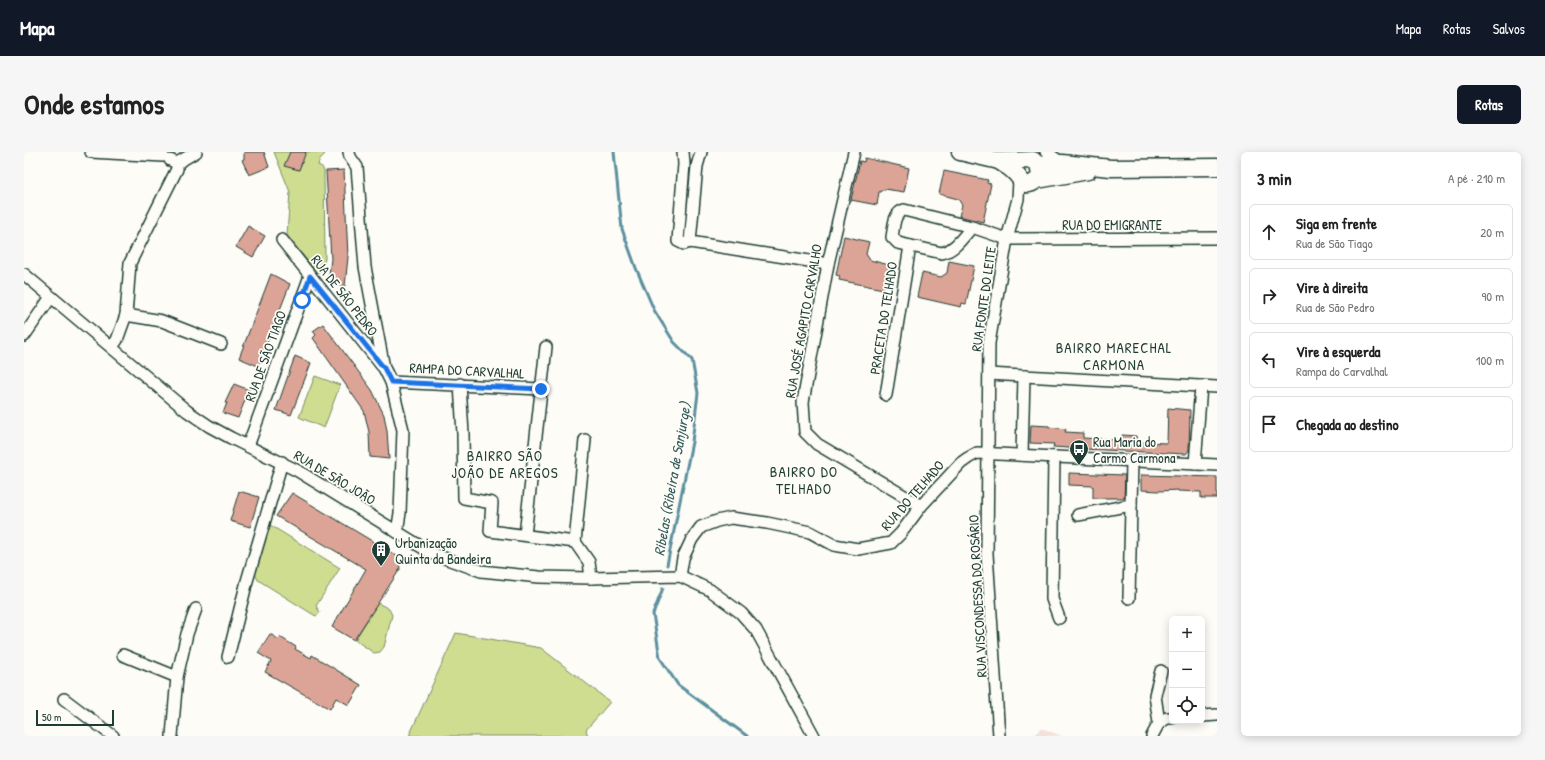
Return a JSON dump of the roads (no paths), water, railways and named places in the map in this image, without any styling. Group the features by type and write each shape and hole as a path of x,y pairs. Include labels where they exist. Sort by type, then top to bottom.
{"street":[{"path":"91,152 162,154 177,163"},
{"path":"177,163 196,152"},
{"path":"349,152 357,166 365,267 384,368 391,382 403,430 400,513 397,532"},
{"path":"683,152 684,164 678,241 684,244 690,242 828,264"},
{"path":"690,242 697,166 701,152"},
{"name":"RUA JOSÉ AGAPITO CARVALHO","path":"854,152 828,264 803,402 805,432 817,444 920,506"},
{"path":"960,152 999,161 1031,165 1111,168 1217,167"},
{"path":"112,347 117,340 126,315 130,263 177,169 177,163"},
{"path":"1031,165 1062,163 1111,168"},
{"name":"RUA FONTE DO LEITE","path":"988,454 989,343 1007,239 1018,199 1031,165"},
{"name":"RUA DO EMIGRANTE","path":"910,246 898,243 892,237 896,215 899,211 904,210 972,227 1007,239 1217,238"},
{"path":"910,246 942,253 948,252 972,227"},
{"name":"RUA DE SÃO PEDRO","path":"282,240 384,368"},
{"name":"PRACETA DO TELHADO","path":"886,395 910,246"},
{"name":"RUA DE SÃO JOÃO","path":"24,274 187,411 209,426 282,462 434,554 481,571 539,577 591,578 680,576"},
{"name":"RUA DE SÃO TIAGO","path":"248,446 310,276"},
{"path":"24,336 51,297"},
{"path":"126,315 162,321 221,344"},
{"path":"525,535 546,347"},
{"path":"989,374 1217,387"},
{"path":"1022,455 1024,376"},
{"name":"RAMPA DO CARVALHAL","path":"391,382 460,384 541,389"},
{"path":"460,384 463,434 464,498 492,503 490,531 575,542"},
{"path":"1195,464 1201,386"},
{"path":"585,440 575,542 589,562 591,578"},
{"name":"RUA DO TELHADO","path":"680,576 683,558 692,539 702,527 717,521 731,518 767,523 810,532 834,545 858,549 891,543 901,533 920,506 960,463 977,453 1217,465"},
{"name":"RUA VISCONDESSA DO ROSÁRIO","path":"988,454 987,554 999,736"},
{"path":"1054,457 1052,599 1059,618"},
{"path":"1129,598 1132,461"},
{"path":"228,657 247,581 282,462"},
{"path":"1078,515 1131,505"},
{"path":"680,576 710,590 741,613 756,630 814,736"},
{"path":"172,736 177,677 187,634 196,609"},
{"path":"123,654 177,677"},
{"path":"1159,723 1155,695 1161,671"},
{"path":"64,699 113,736"},
{"path":"1205,716 1217,715"},
{"path":"1152,736 1159,723 1169,718"}],"waterway":[{"name":"Ribelas (Ribeira de Sanjurge)","path":"614,152 622,229 636,268 654,310 674,342 692,360 698,393 692,442 667,565"},
{"name":"Ribelas (Ribeira de Sanjurge)","path":"663,588 653,614 660,658 678,685 747,736"}],"place":[{"name":"Rua Maria do Carmo Carmona","path":"1079,466"},
{"name":"Urbanização Quinta da Bandeira","path":"381,567"}],"district":[{"name":"BAIRRO MARECHAL CARMONA","path":"1114,356"},
{"name":"BAIRRO SÃO JOÃO DE AREGOS","path":"505,464"},
{"name":"BAIRRO DO TELHADO","path":"804,480"}]}
